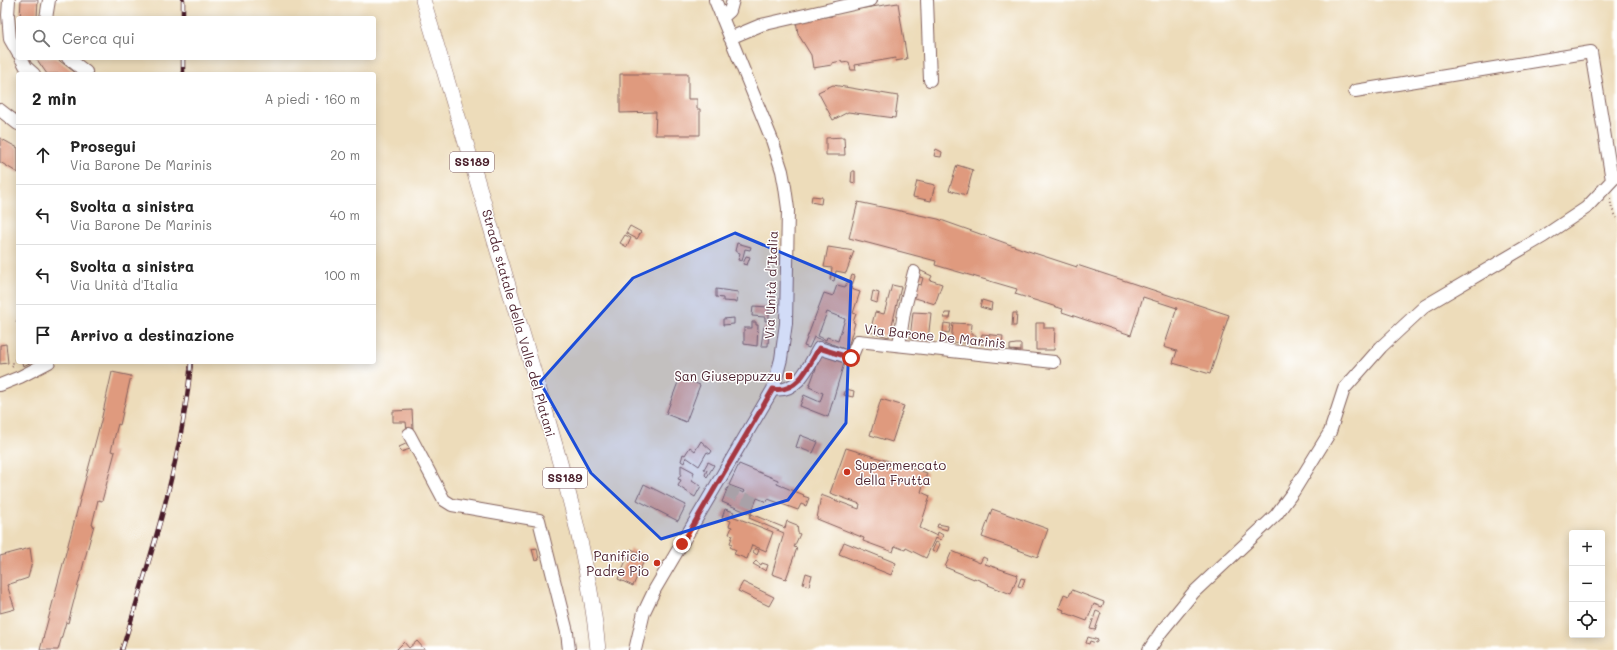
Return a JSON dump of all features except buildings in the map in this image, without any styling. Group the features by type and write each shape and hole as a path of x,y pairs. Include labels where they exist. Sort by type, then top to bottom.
{"main road":[{"name":"Strada statale della Valle del Platani","path":"425,7 516,309 582,542 598,650"}],"street":[{"path":"10,0 8,15 10,39 16,50"},
{"path":"46,16 49,0"},
{"name":"Via Unità d'Italia","path":"636,650 640,625 649,600 721,489 773,389 781,359 786,323 788,209 782,171 772,140 715,0"},
{"path":"722,18 730,11 733,0"},
{"path":"730,38 761,25 872,0"},
{"path":"927,0 930,80"},
{"path":"1149,650 1161,632 1193,593 1276,515 1293,492 1330,432 1344,389 1381,347 1425,306 1550,232 1586,208 1612,180 1591,52 1355,91"},
{"path":"22,60 26,67 32,72"},
{"path":"71,60 86,72"},
{"path":"0,110 16,122"},
{"path":"899,345 904,312 914,272"},
{"name":"Via Barone De Marinis","path":"773,389 781,391 799,381 819,348 851,358 858,341 1054,362"},
{"path":"0,385 20,378 45,364"},
{"path":"409,434 444,500 452,505 539,520 567,632 569,650"}],"path":[{"path":"1612,180 1612,209 1617,218"},
{"path":"7,369 13,366 13,361 16,359"}],"highlighted area":[{"path":"735,233 851,282 846,423 788,500 661,539 591,473 540,382 633,278"}],"tunnel":[{"path":"727,491 755,503"}],"railway":[{"path":"183,0 183,16"},
{"path":"183,60 183,72"},
{"path":"122,650 154,543 173,472 187,399 191,364"}],"place":[{"name":"San Giuseppuzzu","path":"789,376"},
{"name":"Supermercato della Frutta","path":"847,472"},
{"name":"Panificio Padre Pio","path":"657,563"}],"route":[{"path":"682,544 773,389 781,391 799,381 819,348 851,358"}]}
